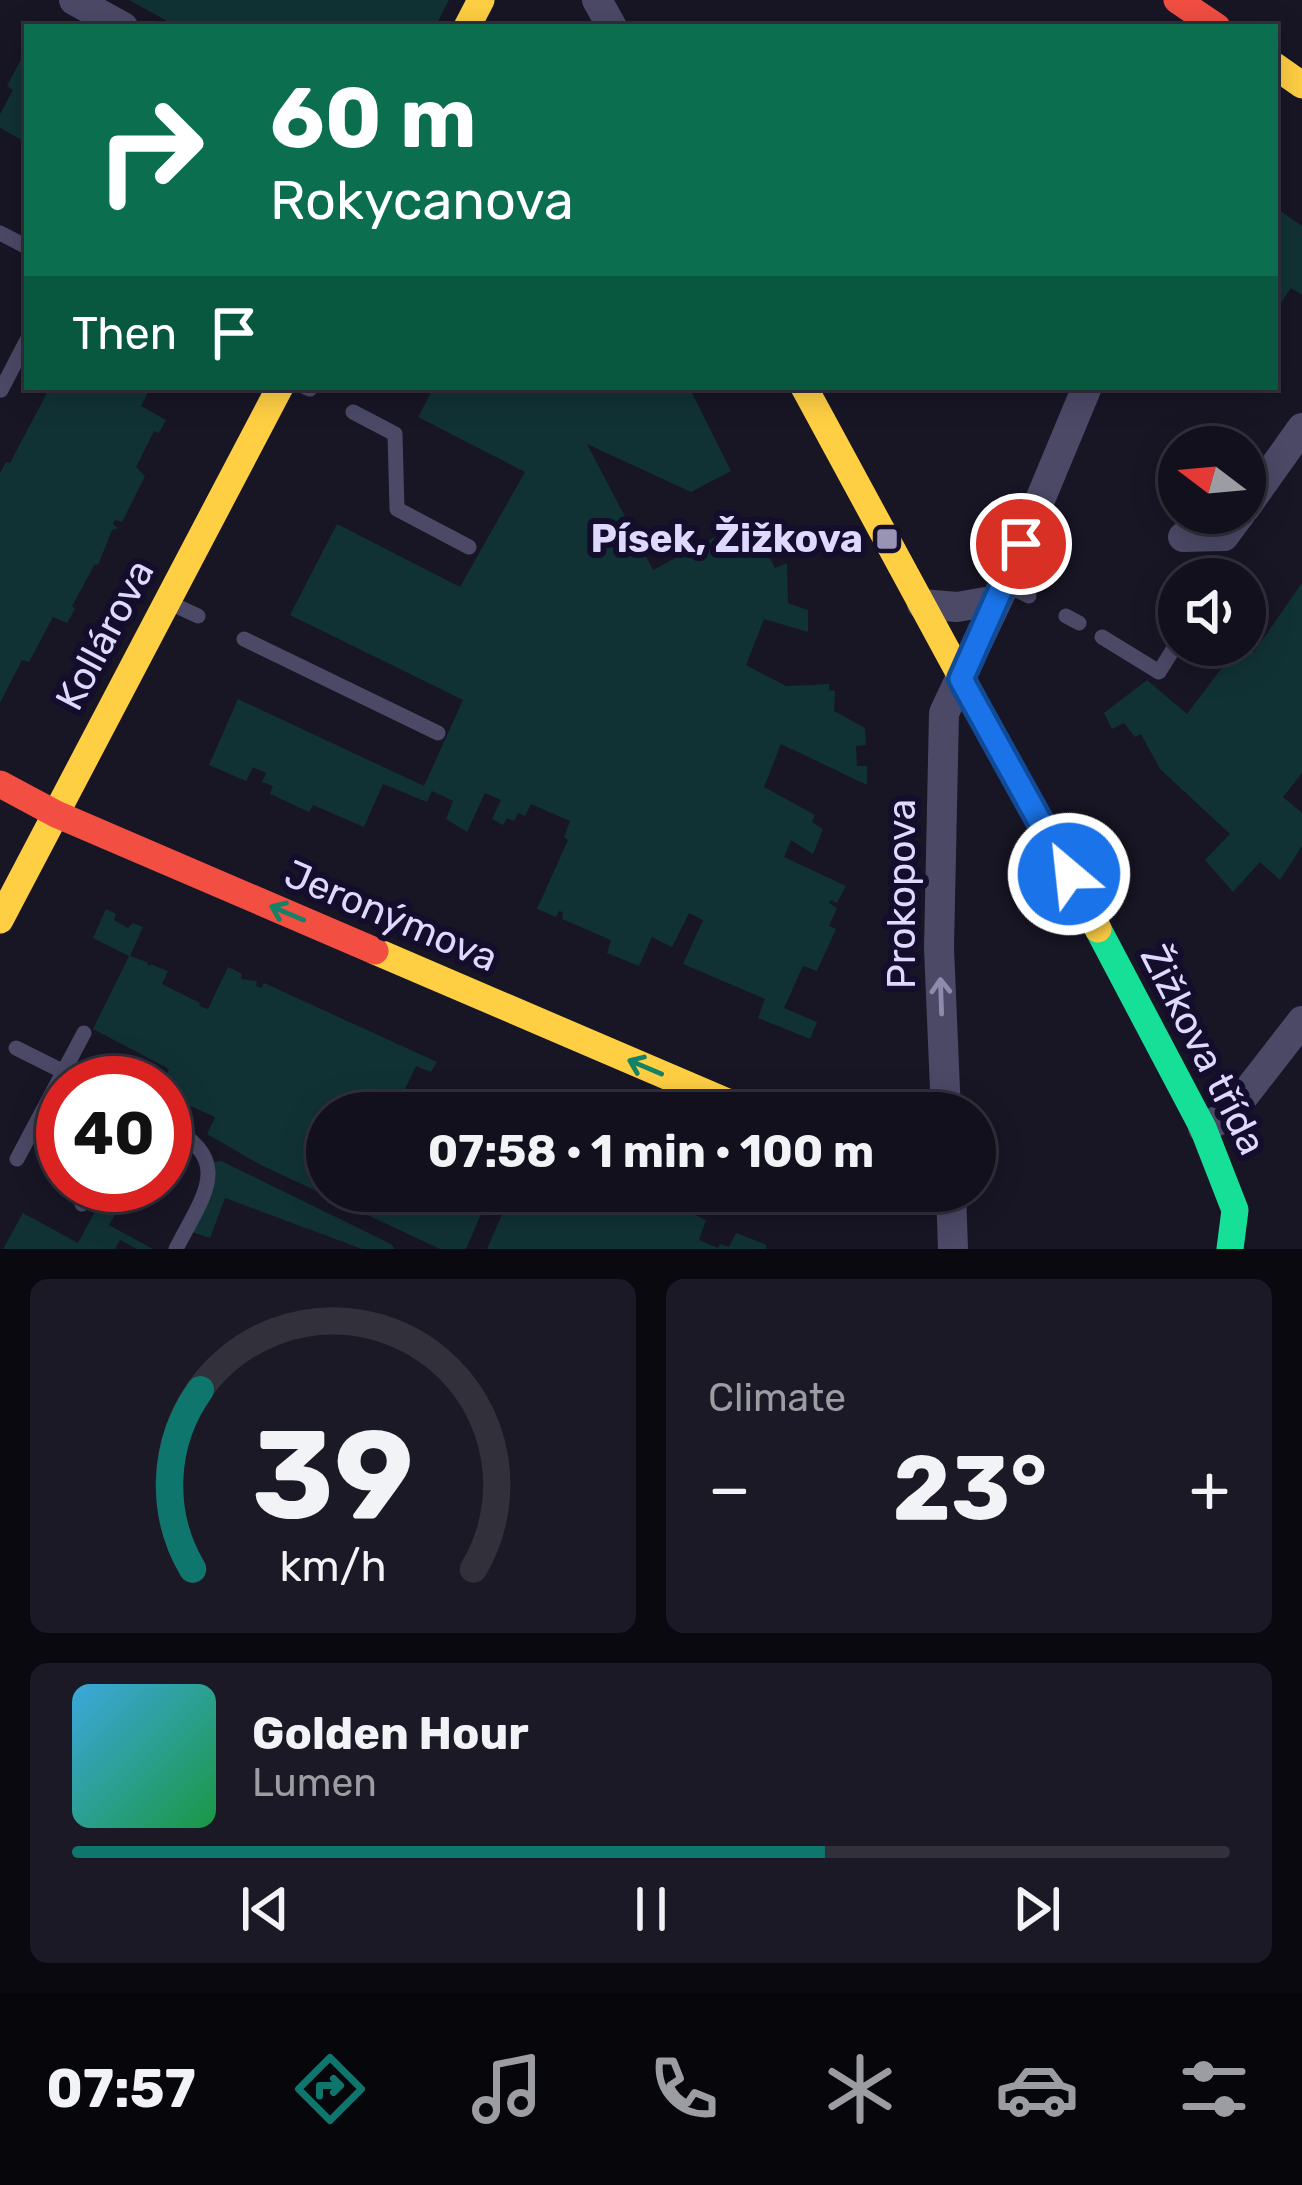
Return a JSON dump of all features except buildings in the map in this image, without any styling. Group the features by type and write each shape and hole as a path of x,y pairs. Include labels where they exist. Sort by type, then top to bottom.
{"street":[{"path":"74,0 118,24"},
{"path":"1177,0 1210,18"},
{"name":"Kollárova","path":"0,920 278,390"},
{"name":"Žižkova třída","path":"806,390 1203,1128 1234,1210 1230,1249"},
{"name":"Prokopova","path":"945,1092 939,948 944,712 1010,594 1086,390"},
{"path":"1266,478 1302,428"},
{"path":"1183,537 1225,534"},
{"path":"922,604 957,607 1010,594"},
{"path":"940,758 968,740 989,740 1001,747"},
{"name":"Jeronýmova","path":"0,784 56,814 704,1092"},
{"path":"1203,1128 1229,1115 1302,1021"},
{"path":"949,1212 953,1249"}],"lane":[{"path":"1,390 24,346"},
{"path":"353,412 395,434 397,509 469,547"},
{"path":"167,601 198,616"},
{"path":"1102,637 1159,672 1163,666"},
{"path":"244,639 438,733"},
{"path":"72,1056 84,1033"},
{"path":"16,1048 36,1058"},
{"path":"17,1160 36,1124"},
{"path":"176,1249 202,1197 208,1173 202,1150 192,1137"}],"green space":[{"path":"129,0 449,0 437,24 173,24"},
{"path":"24,60 24,141 0,128 0,114 13,90 7,86"},
{"path":"1278,209 1302,226 1302,295 1291,288 1278,307"},
{"path":"48,390 149,390 141,406 166,420 159,433 154,431 136,467 145,476 122,522 115,520 118,528 112,530 67,623 53,617 29,662 22,660 0,703 0,473"},
{"path":"432,390 690,390 731,471 691,492 587,444 653,570 749,519 775,568 787,563 788,603 808,610 808,632 764,619 746,665 786,686 829,684 829,690 835,691 834,711 865,728 866,745 856,746 857,766 867,766 867,785 781,744 764,787 815,815 812,822 823,829 813,854 791,840 784,857 846,886 837,903 829,903 837,908 829,926 836,929 817,971 803,966 784,1008 817,1022 810,1039 758,1018 765,999 683,964 703,920 689,913 672,947 652,937 639,966 607,953 611,940 562,919 563,912 556,917 537,909 568,840 564,837 570,821 531,804 525,816 518,813 514,821 507,818 503,825 492,819 501,800 485,793 467,832 446,819 453,801 432,791 427,802 383,784 364,827 313,805 309,812 270,794 273,786 262,782 266,773 253,767 246,781 209,765 238,699 424,786 463,700 290,615 337,524 460,587 525,472 418,417"},
{"path":"1302,583 1302,773 1283,797 1302,813 1302,846 1280,880 1260,862 1233,892 1205,860 1230,834 1160,769 1141,734 1135,737 1124,723 1112,729 1104,713 1147,680 1187,714 1223,666 1266,666 1266,635"},
{"path":"106,909 128,928 133,923 143,927 130,956 168,971 162,984 199,1006 208,1009 228,967 242,974 241,979 257,981 256,986 261,988 264,983 437,1062 431,1072 416,1066 404,1092 306,1092 306,1186 207,1134 215,1117 192,1107 192,1056 144,1056 93,1029 129,956 93,938"},
{"path":"221,1161 306,1202 306,1212 325,1212 395,1249 362,1249 225,1198 210,1238 192,1232 212,1191 213,1162"},
{"path":"95,1212 116,1212 109,1225 153,1249 137,1249 120,1240 115,1249 3,1249 23,1213 78,1243"},
{"path":"361,1212 482,1212 466,1249 440,1249"},
{"path":"503,1212 688,1212 706,1220 699,1240 718,1248 720,1244 729,1247 736,1233 767,1245 765,1249 487,1249"}],"traffic: fast":[{"path":"1098,929 1203,1128 1235,1210 1230,1249"}],"traffic: slow":[{"path":"469,24 481,0"},
{"path":"1278,68 1302,85"},
{"path":"0,920 278,390"},
{"path":"806,390 1098,929"},
{"path":"375,951 704,1092"}],"traffic: jam":[{"path":"1177,0 1213,24"},
{"path":"0,784 56,814 375,951"}],"place":[{"name":"Písek, Žižkova","path":"887,539"}],"route":[{"path":"1021,544 961,679 1069,874"}]}
